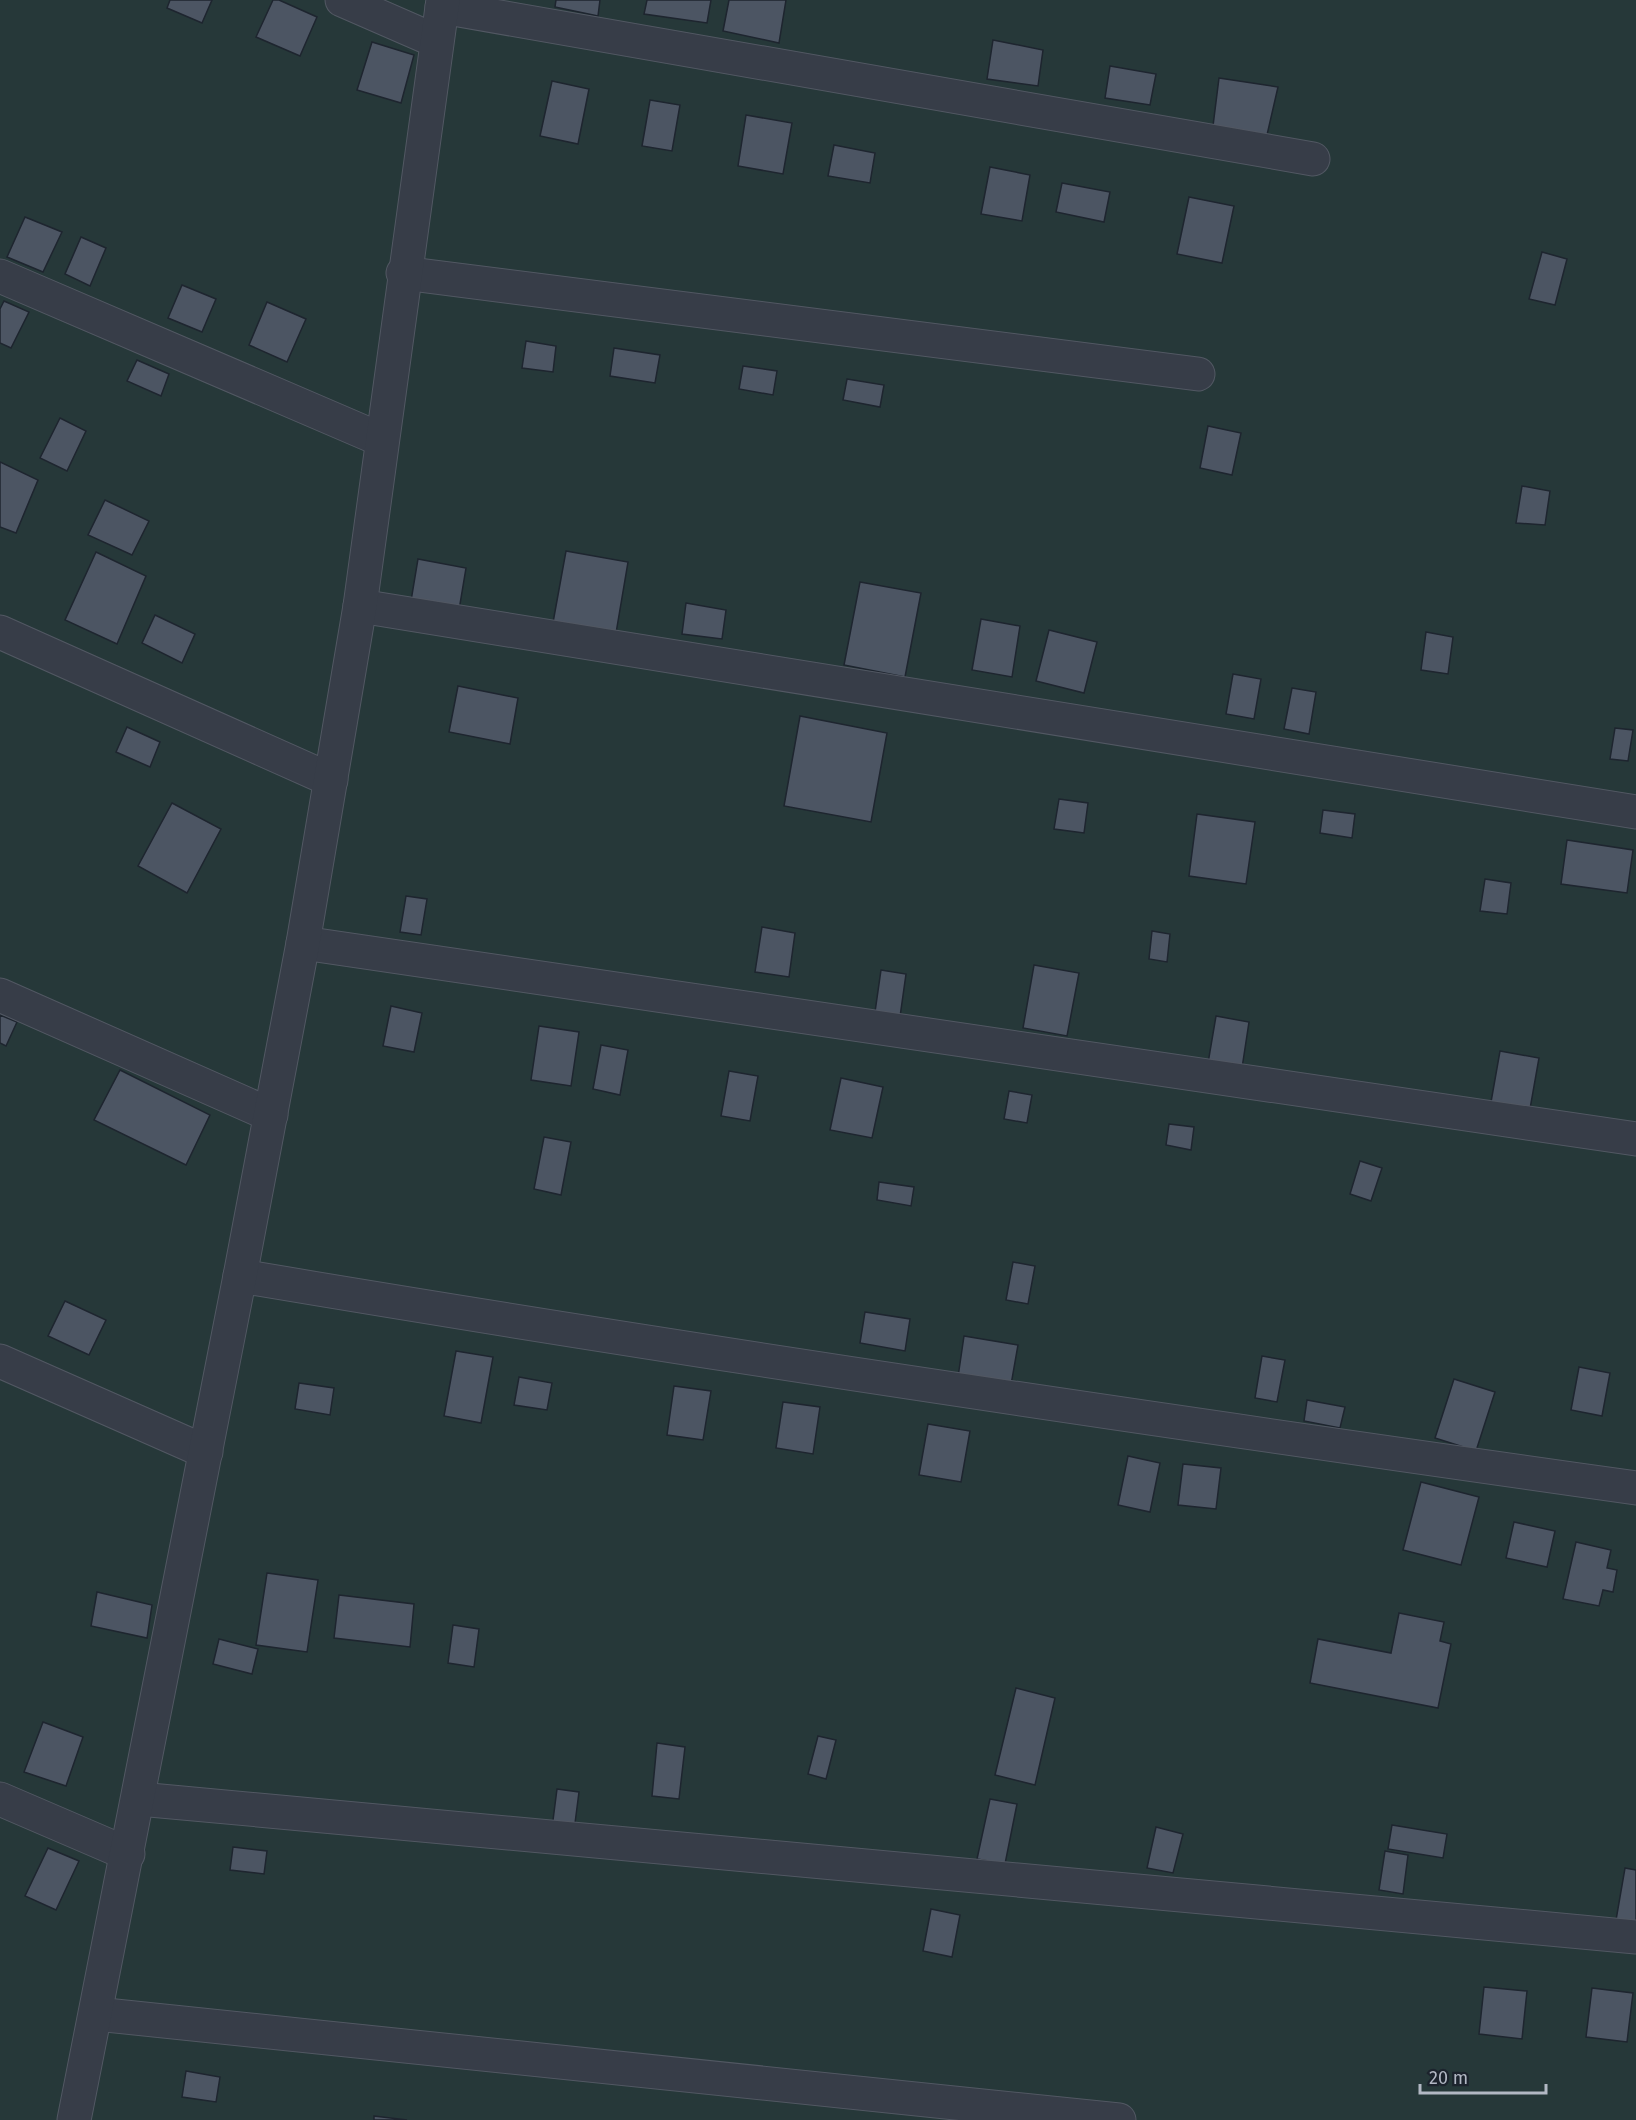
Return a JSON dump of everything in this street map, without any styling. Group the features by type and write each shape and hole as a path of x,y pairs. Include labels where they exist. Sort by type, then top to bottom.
{"street":[{"path":"342,0 436,41"},
{"path":"74,2120 139,1799 303,943 360,606 403,273 442,3 1313,159"},
{"path":"403,273 1198,374"},
{"path":"0,276 382,440"},
{"path":"360,606 1636,812"},
{"path":"0,632 331,780"},
{"path":"303,943 1636,1139"},
{"path":"0,995 271,1115"},
{"path":"240,1276 650,1344 1636,1488"},
{"path":"0,1361 206,1452"},
{"path":"0,1799 128,1854"},
{"path":"139,1799 1636,1937"},
{"path":"96,2014 1119,2120"}],"shaded area":[{"path":"0,0 1636,0 1636,2120 0,2120"}],"building":[{"path":"170,0 212,0 202,23 167,8"},
{"path":"273,0 279,0 317,17 300,56 256,37"},
{"path":"556,0 600,0 598,16 555,7"},
{"path":"647,0 711,0 707,23 644,14"},
{"path":"729,0 786,0 779,43 723,31"},
{"path":"993,40 1043,50 1038,86 987,79"},
{"path":"372,42 414,55 401,103 357,90"},
{"path":"1110,66 1156,74 1150,105 1105,98"},
{"path":"1219,78 1278,87 1267,135 1213,126"},
{"path":"552,81 589,89 578,144 540,136"},
{"path":"650,100 680,105 672,151 642,146"},
{"path":"746,115 792,123 783,174 738,166"},
{"path":"834,145 875,153 870,183 828,176"},
{"path":"990,167 1030,175 1022,221 981,214"},
{"path":"1062,183 1110,192 1104,222 1056,212"},
{"path":"1189,197 1234,206 1222,263 1177,254"},
{"path":"25,217 62,232 43,272 7,257"},
{"path":"81,237 106,248 90,286 65,274"},
{"path":"1542,252 1567,259 1555,305 1529,299"},
{"path":"182,285 216,299 202,332 168,318"},
{"path":"4,301 29,312 11,348 0,343 0,309"},
{"path":"267,302 306,319 287,362 249,345"},
{"path":"526,341 556,346 553,372 522,368"},
{"path":"614,348 660,355 655,383 610,376"},
{"path":"137,360 169,374 161,396 127,381"},
{"path":"743,366 777,371 773,395 739,389"},
{"path":"847,379 884,385 880,407 843,400"},
{"path":"60,418 86,431 67,471 40,458"},
{"path":"1208,426 1241,433 1232,475 1200,468"},
{"path":"0,462 38,480 16,533 0,527"},
{"path":"1522,486 1550,491 1545,525 1516,523"},
{"path":"105,500 149,521 132,555 88,535"},
{"path":"566,551 628,562 615,639 552,628"},
{"path":"96,552 146,576 117,644 65,620"},
{"path":"418,559 466,568 458,616 410,607"},
{"path":"860,582 921,593 905,677 844,665"},
{"path":"686,603 726,610 722,639 682,634"},
{"path":"155,615 195,634 182,663 142,643"},
{"path":"981,619 1020,626 1012,677 972,670"},
{"path":"1049,630 1097,642 1084,693 1036,681"},
{"path":"1426,632 1453,637 1448,674 1421,670"},
{"path":"1233,674 1261,679 1254,719 1226,714"},
{"path":"458,686 518,698 510,744 449,732"},
{"path":"1292,688 1316,692 1309,734 1284,729"},
{"path":"800,716 887,733 871,822 784,806"},
{"path":"127,727 160,742 150,767 116,752"},
{"path":"1615,728 1633,730 1628,761 1610,759"},
{"path":"1059,799 1088,803 1084,833 1054,829"},
{"path":"172,803 221,829 187,893 138,866"},
{"path":"1323,810 1355,814 1352,838 1320,833"},
{"path":"1197,814 1255,822 1246,884 1189,876"},
{"path":"1567,840 1633,850 1627,893 1561,884"},
{"path":"1485,879 1511,883 1507,914 1480,911"},
{"path":"406,896 427,899 421,935 400,932"},
{"path":"762,927 795,933 789,977 755,972"},
{"path":"1152,931 1170,934 1167,962 1149,959"},
{"path":"1034,965 1079,973 1067,1036 1023,1028"},
{"path":"881,970 906,974 899,1024 874,1019"},
{"path":"391,1006 422,1013 414,1052 383,1046"},
{"path":"0,1015 17,1022 6,1046 0,1043"},
{"path":"1216,1016 1249,1022 1242,1068 1208,1063"},
{"path":"539,1026 579,1032 571,1086 531,1080"},
{"path":"601,1045 628,1050 620,1095 593,1089"},
{"path":"1500,1051 1539,1058 1530,1109 1491,1102"},
{"path":"120,1070 210,1115 186,1165 94,1120"},
{"path":"729,1071 758,1076 750,1121 721,1116"},
{"path":"841,1078 883,1087 872,1138 830,1130"},
{"path":"1009,1091 1032,1095 1027,1123 1004,1119"},
{"path":"1169,1124 1194,1127 1191,1150 1166,1145"},
{"path":"544,1137 571,1142 561,1195 534,1189"},
{"path":"1360,1161 1382,1168 1371,1201 1350,1194"},
{"path":"879,1182 914,1187 911,1206 877,1200"},
{"path":"1013,1262 1035,1266 1028,1304 1006,1300"},
{"path":"65,1301 106,1320 89,1355 48,1336"},
{"path":"865,1312 910,1319 905,1351 860,1343"},
{"path":"964,1336 1018,1345 1011,1385 958,1377"},
{"path":"456,1351 493,1357 481,1423 444,1416"},
{"path":"1262,1356 1285,1360 1277,1402 1255,1398"},
{"path":"1579,1367 1610,1373 1602,1416 1571,1410"},
{"path":"519,1377 552,1383 547,1410 514,1405"},
{"path":"1454,1379 1495,1392 1476,1451 1435,1438"},
{"path":"299,1383 334,1388 330,1415 295,1409"},
{"path":"674,1386 711,1391 703,1440 667,1435"},
{"path":"1307,1400 1345,1407 1340,1428 1304,1421"},
{"path":"783,1402 820,1407 813,1454 776,1448"},
{"path":"928,1424 970,1431 961,1482 919,1475"},
{"path":"1128,1456 1160,1463 1150,1512 1118,1505"},
{"path":"1183,1464 1221,1468 1216,1509 1178,1505"},
{"path":"1421,1482 1479,1497 1461,1565 1403,1550"},
{"path":"1514,1522 1555,1531 1547,1567 1506,1558"},
{"path":"1576,1542 1611,1550 1607,1568 1617,1570 1613,1592 1603,1590 1599,1606 1563,1599"},
{"path":"267,1573 318,1580 307,1652 256,1645"},
{"path":"97,1592 152,1605 147,1638 91,1626"},
{"path":"339,1595 414,1604 410,1647 334,1638"},
{"path":"1399,1613 1444,1622 1440,1641 1451,1644 1438,1708 1310,1683 1318,1639 1391,1653"},
{"path":"453,1625 479,1629 474,1667 448,1663"},
{"path":"219,1639 258,1649 252,1674 213,1664"},
{"path":"1016,1688 1055,1698 1035,1785 995,1775"},
{"path":"43,1722 83,1737 66,1786 24,1772"},
{"path":"818,1736 836,1740 826,1779 808,1774"},
{"path":"657,1743 685,1747 679,1799 652,1796"},
{"path":"557,1789 579,1792 574,1831 552,1828"},
{"path":"990,1799 1017,1804 1005,1864 977,1859"},
{"path":"1392,1825 1447,1834 1443,1858 1388,1849"},
{"path":"1156,1827 1183,1834 1173,1873 1147,1868"},
{"path":"233,1847 267,1851 264,1874 230,1870"},
{"path":"48,1848 79,1861 56,1910 25,1896"},
{"path":"1385,1851 1408,1855 1403,1894 1379,1890"},
{"path":"1625,1868 1636,1870 1636,1923 1616,1920"},
{"path":"931,1909 960,1915 952,1957 923,1951"},
{"path":"1484,1987 1527,1991 1522,2039 1479,2034"},
{"path":"1592,1988 1633,1993 1627,2042 1586,2037"},
{"path":"186,2071 220,2077 216,2102 182,2097"},
{"path":"374,2116 407,2120 374,2120"}]}
